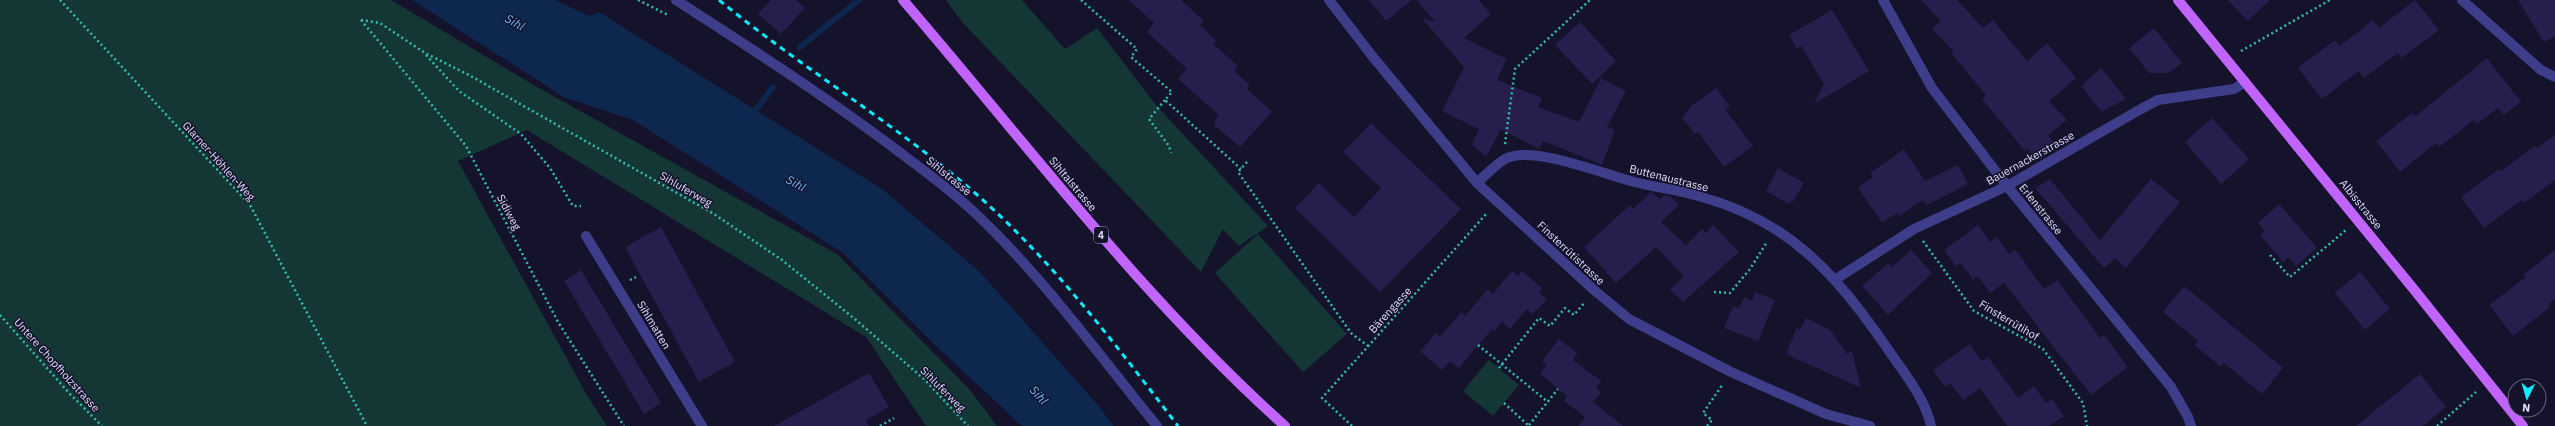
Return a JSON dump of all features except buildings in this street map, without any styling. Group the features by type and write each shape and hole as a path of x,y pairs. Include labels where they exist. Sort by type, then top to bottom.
{"main road":[{"name":"Sihltalstrasse","path":"903,0 1099,233 1155,296 1285,426"},
{"name":"Albisstrasse","path":"2178,0 2358,220 2487,383 2523,426"}],"street":[{"name":"Sihlstrasse","path":"676,0 811,88 957,197 1028,268 1157,426"},
{"name":"Finsterrütistrasse","path":"1329,0 1373,57 1477,183 1594,290 1629,319 1731,372 1826,414 1870,426"},
{"name":"Erlenstrasse","path":"1883,0 1932,88 2007,186 2171,387 2188,416 2191,426"},
{"path":"2462,0 2541,70 2555,77"},
{"name":"Bauernackerstrasse","path":"1836,279 1914,229 2007,186 2158,100 2234,89 2245,82"},
{"name":"Buttenaustrasse","path":"1477,183 1505,159 1521,153 1540,156 1630,181 1699,196 1744,212 1813,256 1836,279 1905,374 1920,398 1931,426"},
{"name":"Sihlmatten","path":"586,236 702,426"}],"path":[{"name":"Glarner-Höhlen-Weg","path":"60,0 250,206 367,426"},
{"path":"1081,0 1137,49 1131,57 1172,92 1149,119 1169,146 1171,153"},
{"path":"1505,159 1505,132 1515,69 1590,0"},
{"path":"2241,51 2330,0"},
{"name":"Sihluferweg","path":"361,20 380,22 425,53 469,75 714,214 782,260 856,320 925,380 968,426"},
{"name":"Sidiweg","path":"361,20 466,146 558,322 624,426"},
{"path":"425,53 459,91 521,134 550,168 573,206 581,206"},
{"path":"1165,100 1241,169"},
{"path":"1247,162 1238,172 1351,333 1368,346"},
{"name":"Bärengasse","path":"1352,426 1322,398 1497,201"},
{"path":"2270,256 2290,277 2358,220"},
{"name":"Finsterrütihof","path":"1914,229 1974,311 2043,349 2083,403 2087,426"},
{"path":"1714,292 1730,293 1750,269 1776,231"},
{"path":"1499,368 1539,318 1550,326 1565,308 1574,315"},
{"name":"Untere Chopfholzstrasse","path":"0,315 68,393 102,426"},
{"path":"1478,345 1548,402"},
{"path":"1707,426 1712,420 1703,413 1731,372"},
{"path":"2437,426 2487,383"},
{"path":"1504,403 1529,426 1558,389"},
{"path":"880,426 894,418"}],"green space":[{"path":"0,0 391,0 537,87 837,254 970,390 997,426 926,426 866,337 527,130 458,161 588,397 607,426 0,426"},
{"path":"946,0 1022,0 1065,49 1097,28 1156,105 1268,226 1239,246 1223,229 1201,272 962,22"},
{"path":"1258,234 1347,334 1303,372 1215,273"},
{"path":"1489,360 1519,385 1493,416 1463,391"}],"water":[{"name":"Sihl","path":"412,0 555,0 589,16 599,12 882,189 980,272 1097,404 1114,426 1022,426 934,344 842,252 633,120 564,97"}],"waterway":[{"path":"800,47 859,0"},
{"path":"752,115 773,87"}],"railway":[{"path":"719,0 783,49 944,167 1004,219 1082,304 1178,426"}]}
